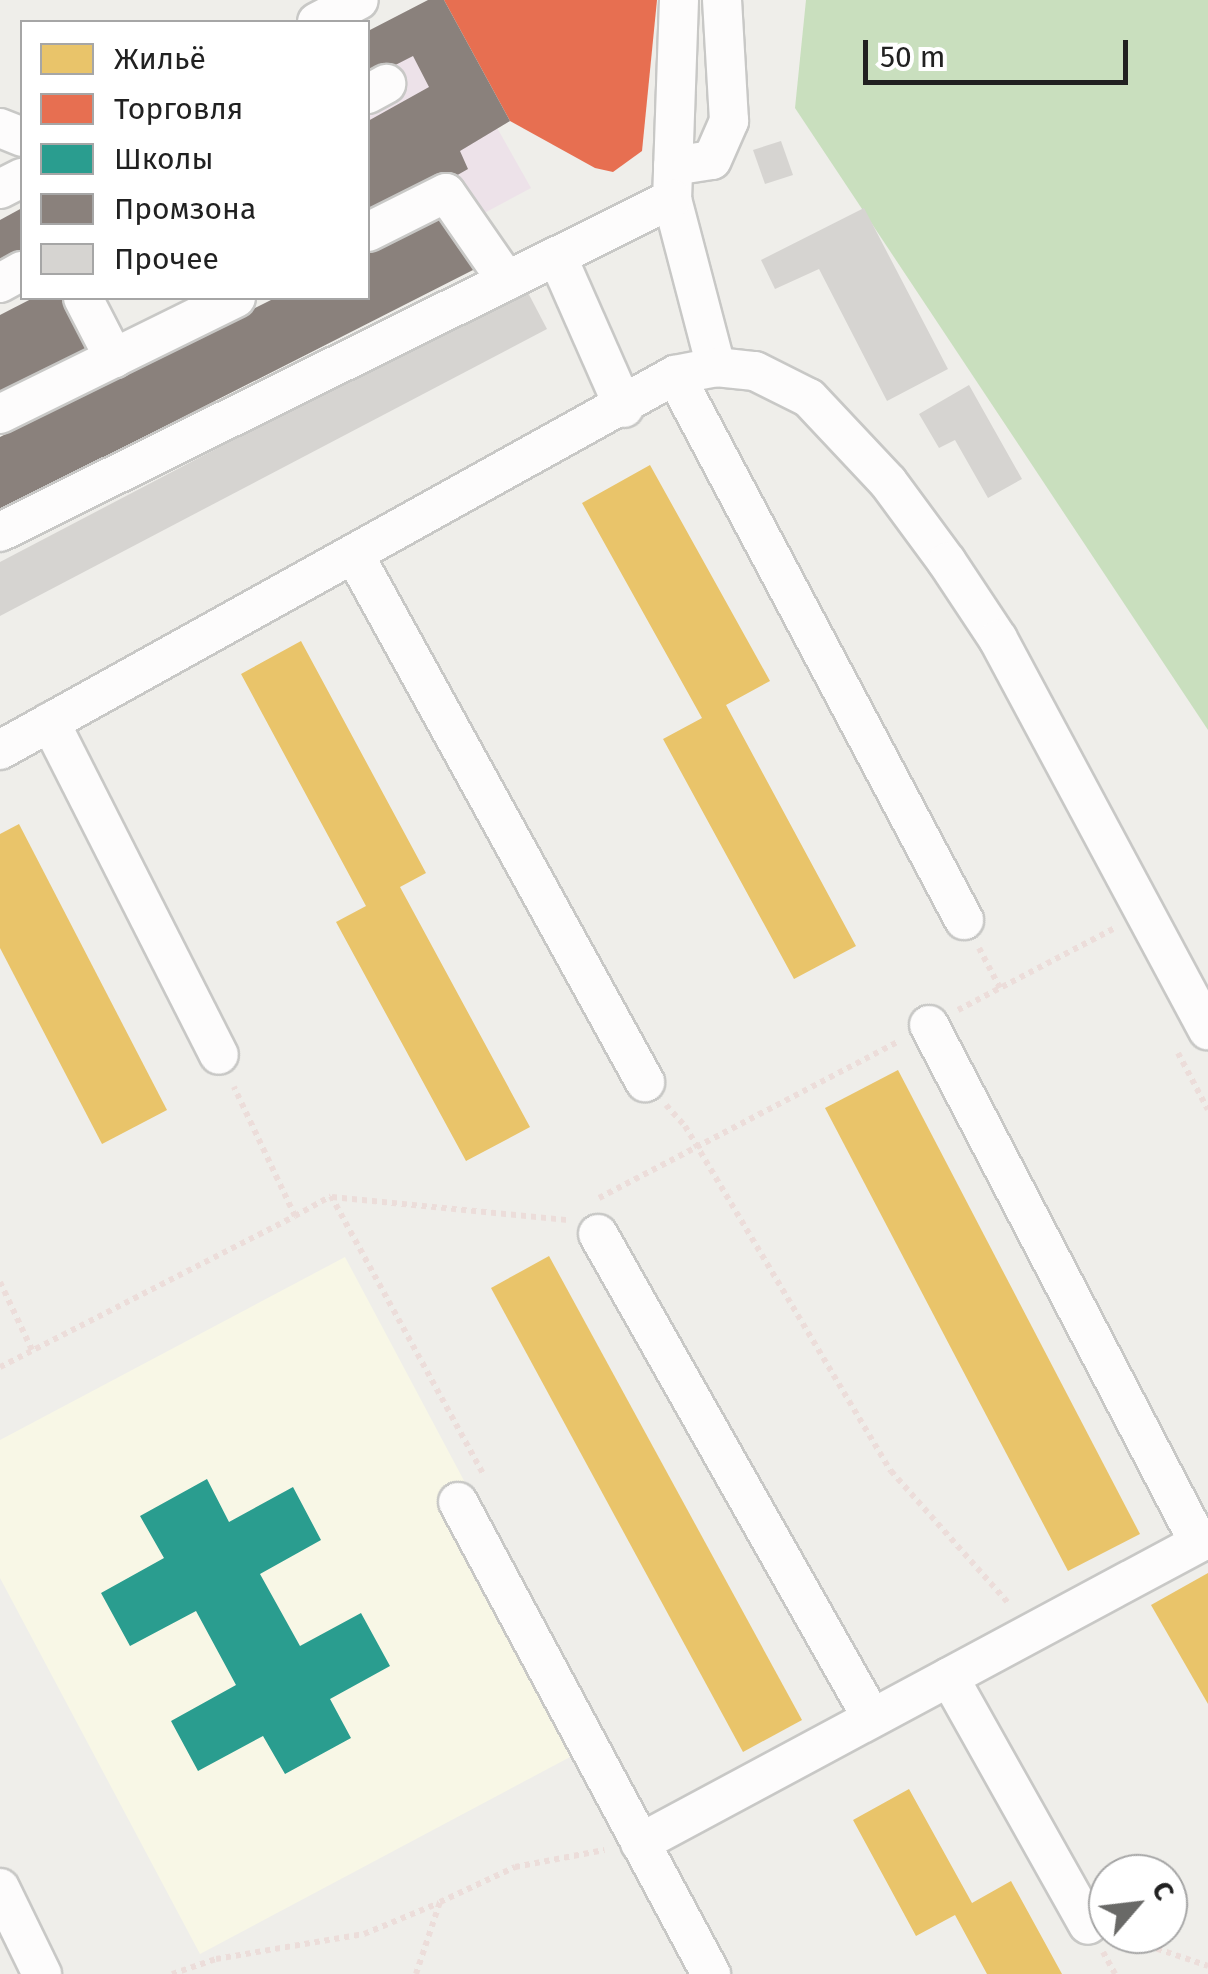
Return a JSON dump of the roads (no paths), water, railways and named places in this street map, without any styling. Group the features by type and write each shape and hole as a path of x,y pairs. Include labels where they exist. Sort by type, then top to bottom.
{"street":[{"path":"321,20 359,0"},
{"path":"679,0 673,182 716,367"},
{"path":"0,532 557,256 712,160 729,120 722,0"},
{"path":"370,231 446,193 507,281"},
{"path":"557,256 624,408"},
{"path":"84,300 114,358"},
{"path":"0,414 232,300"},
{"path":"0,750 624,408 676,375 716,367 755,371 809,398 888,482 998,639 1208,1030"},
{"path":"676,375 964,920"},
{"path":"355,556 645,1082"},
{"path":"50,722 218,1055"},
{"path":"640,1842 1204,1540 929,1026"},
{"path":"591,1214 872,1718"},
{"path":"458,1502 711,1974"},
{"path":"949,1677 1088,1908"},
{"path":"0,1888 42,1974"}]}
